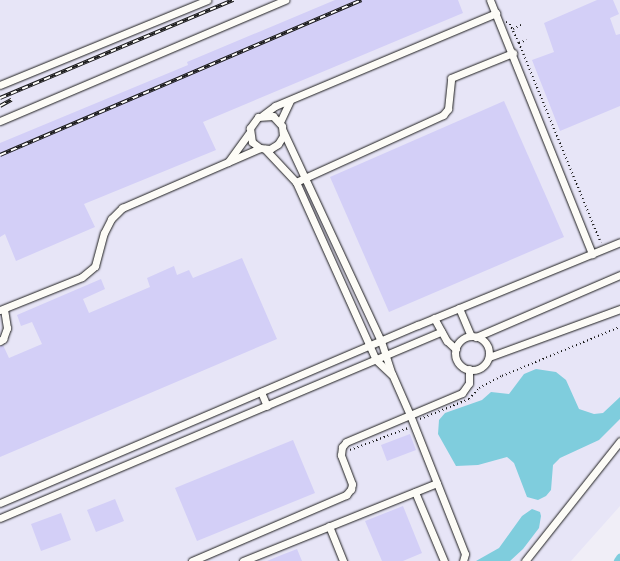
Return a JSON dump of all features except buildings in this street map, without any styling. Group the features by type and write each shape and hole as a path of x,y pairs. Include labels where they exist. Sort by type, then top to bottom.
{"street":[{"path":"0,85 207,0"},
{"path":"0,121 285,0"},
{"path":"490,0 513,53 592,254"},
{"path":"227,164 249,133 252,124 275,106 290,101 496,13"},
{"path":"296,182 443,115 448,109 451,78 513,53"},
{"path":"280,122 290,101"},
{"path":"263,115 273,116 280,122 381,341 387,355 392,374 410,415 464,554 463,561"},
{"path":"0,341 3,339 7,328 2,310 82,277 95,266 104,233 111,219 122,208 136,200 227,164 262,148 278,144 283,131"},
{"path":"249,133 252,142 262,148 296,182 369,346 376,360 392,374"},
{"path":"0,503 144,443 434,318 620,242"},
{"path":"332,263 343,258"},
{"path":"620,275 461,340 456,349 457,360 469,369 479,368 489,357 620,309"},
{"path":"459,308 473,336 488,346 489,357"},
{"path":"434,318 441,332 456,349"},
{"path":"0,518 441,332"},
{"path":"192,561 346,495 351,489 352,484 341,455 342,447 346,442 462,393 469,383 469,369"},
{"path":"261,392 267,406"},
{"path":"525,561 620,441"},
{"path":"144,443 150,456"},
{"path":"243,561 437,483"},
{"path":"33,489 39,501"},
{"path":"416,492 444,561"},
{"path":"329,526 343,561"}],"path":[{"path":"510,24 603,250"},
{"path":"513,29 521,26"},
{"path":"519,43 526,40"},
{"path":"341,455 414,425 418,420 469,399 479,388 502,376 620,327"}],"shaded area":[{"path":"0,0 620,0 620,506 571,561 0,561"}],"water":[{"path":"536,369 556,372 566,380 579,409 594,414 603,413 620,397 620,419 599,440 560,458 553,465 551,490 546,496 538,500 527,497 514,463 507,457 478,465 456,466 438,434 439,420 445,413 482,400 491,392 509,394 524,374"},
{"path":"532,509 540,512 541,516 539,528 523,549 510,561 476,561 499,548 522,516"}],"railway":[{"path":"0,98 233,0"},
{"path":"0,155 361,0"},
{"path":"0,106 11,100"}]}
